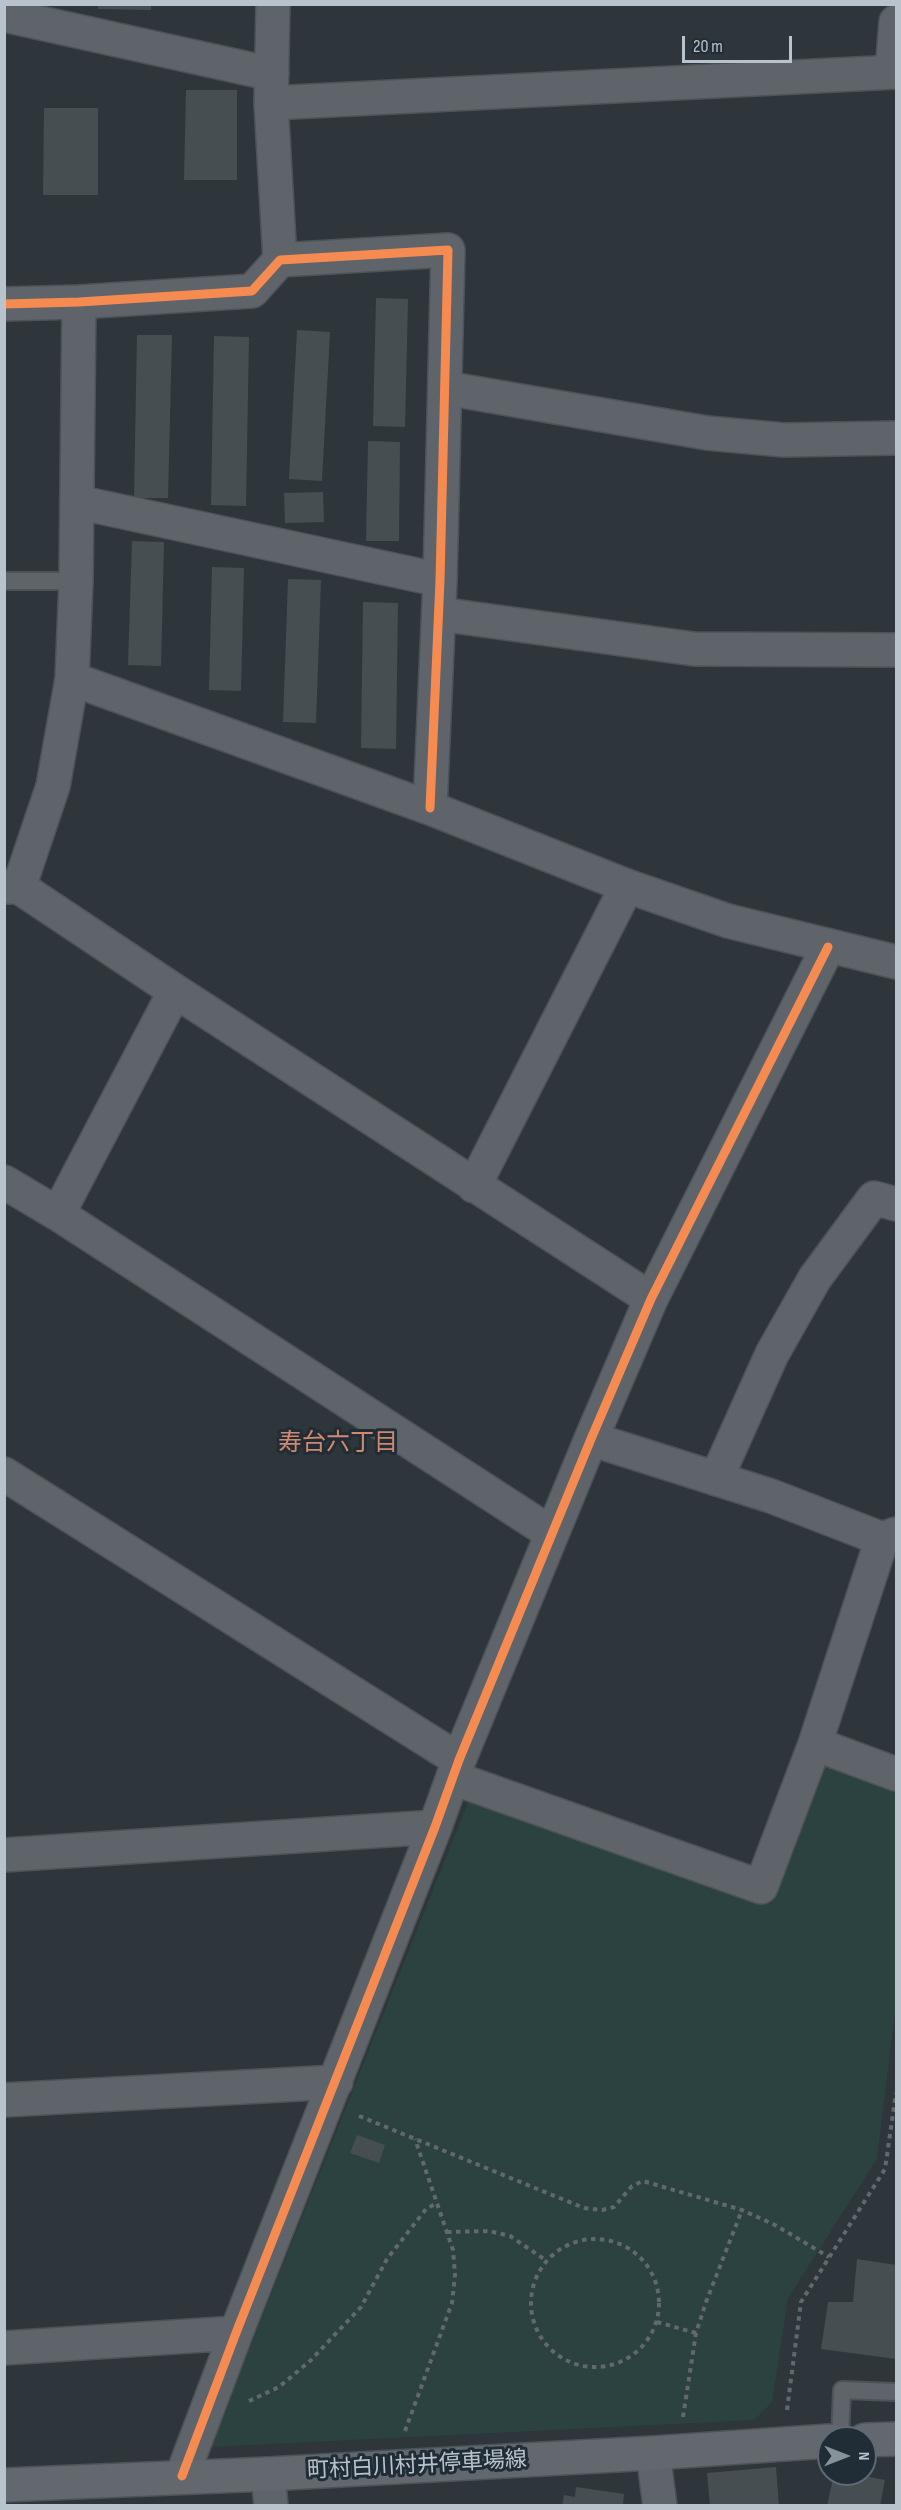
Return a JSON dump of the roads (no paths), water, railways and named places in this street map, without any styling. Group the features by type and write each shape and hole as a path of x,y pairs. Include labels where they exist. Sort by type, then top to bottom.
{"main road":[{"path":"877,2440 897,2439"},
{"name":"町村白川村井停車場線","path":"5,2485 182,2476 270,2490 653,2453 817,2442"}],"street":[{"path":"273,4 272,88 280,260"},
{"path":"4,15 272,88 894,72 897,22"},
{"path":"4,304 79,302 252,291 280,260 448,250 439,614 430,808"},
{"path":"79,302 76,580 72,679 53,786 12,887 651,1299"},
{"path":"445,388 707,434 784,440 897,438"},
{"path":"77,502 440,580"},
{"path":"439,614 694,649 897,650"},
{"path":"72,679 430,808 627,886 728,921 897,962"},
{"path":"474,1186 627,886"},
{"path":"182,2476 456,1769 551,1533 651,1299 828,947"},
{"path":"58,1214 175,991"},
{"path":"4,1182 58,1214 551,1533"},
{"path":"716,1479 772,1354 815,1278 874,1197 897,1204"},
{"path":"4,1474 456,1769 761,1887 889,1537 771,1496 591,1439"},
{"path":"815,1744 897,1773"},
{"path":"4,1855 435,1827"},
{"path":"4,2100 332,2093"},
{"path":"4,2348 236,2333"},
{"path":"653,2453 660,2505"}],"lane":[{"path":"4,581 76,580"},
{"path":"840,2426 842,2390 897,2392"},
{"path":"5,2485 9,2505"}],"district":[{"name":"寿台六丁目","path":"338,1444"}]}
